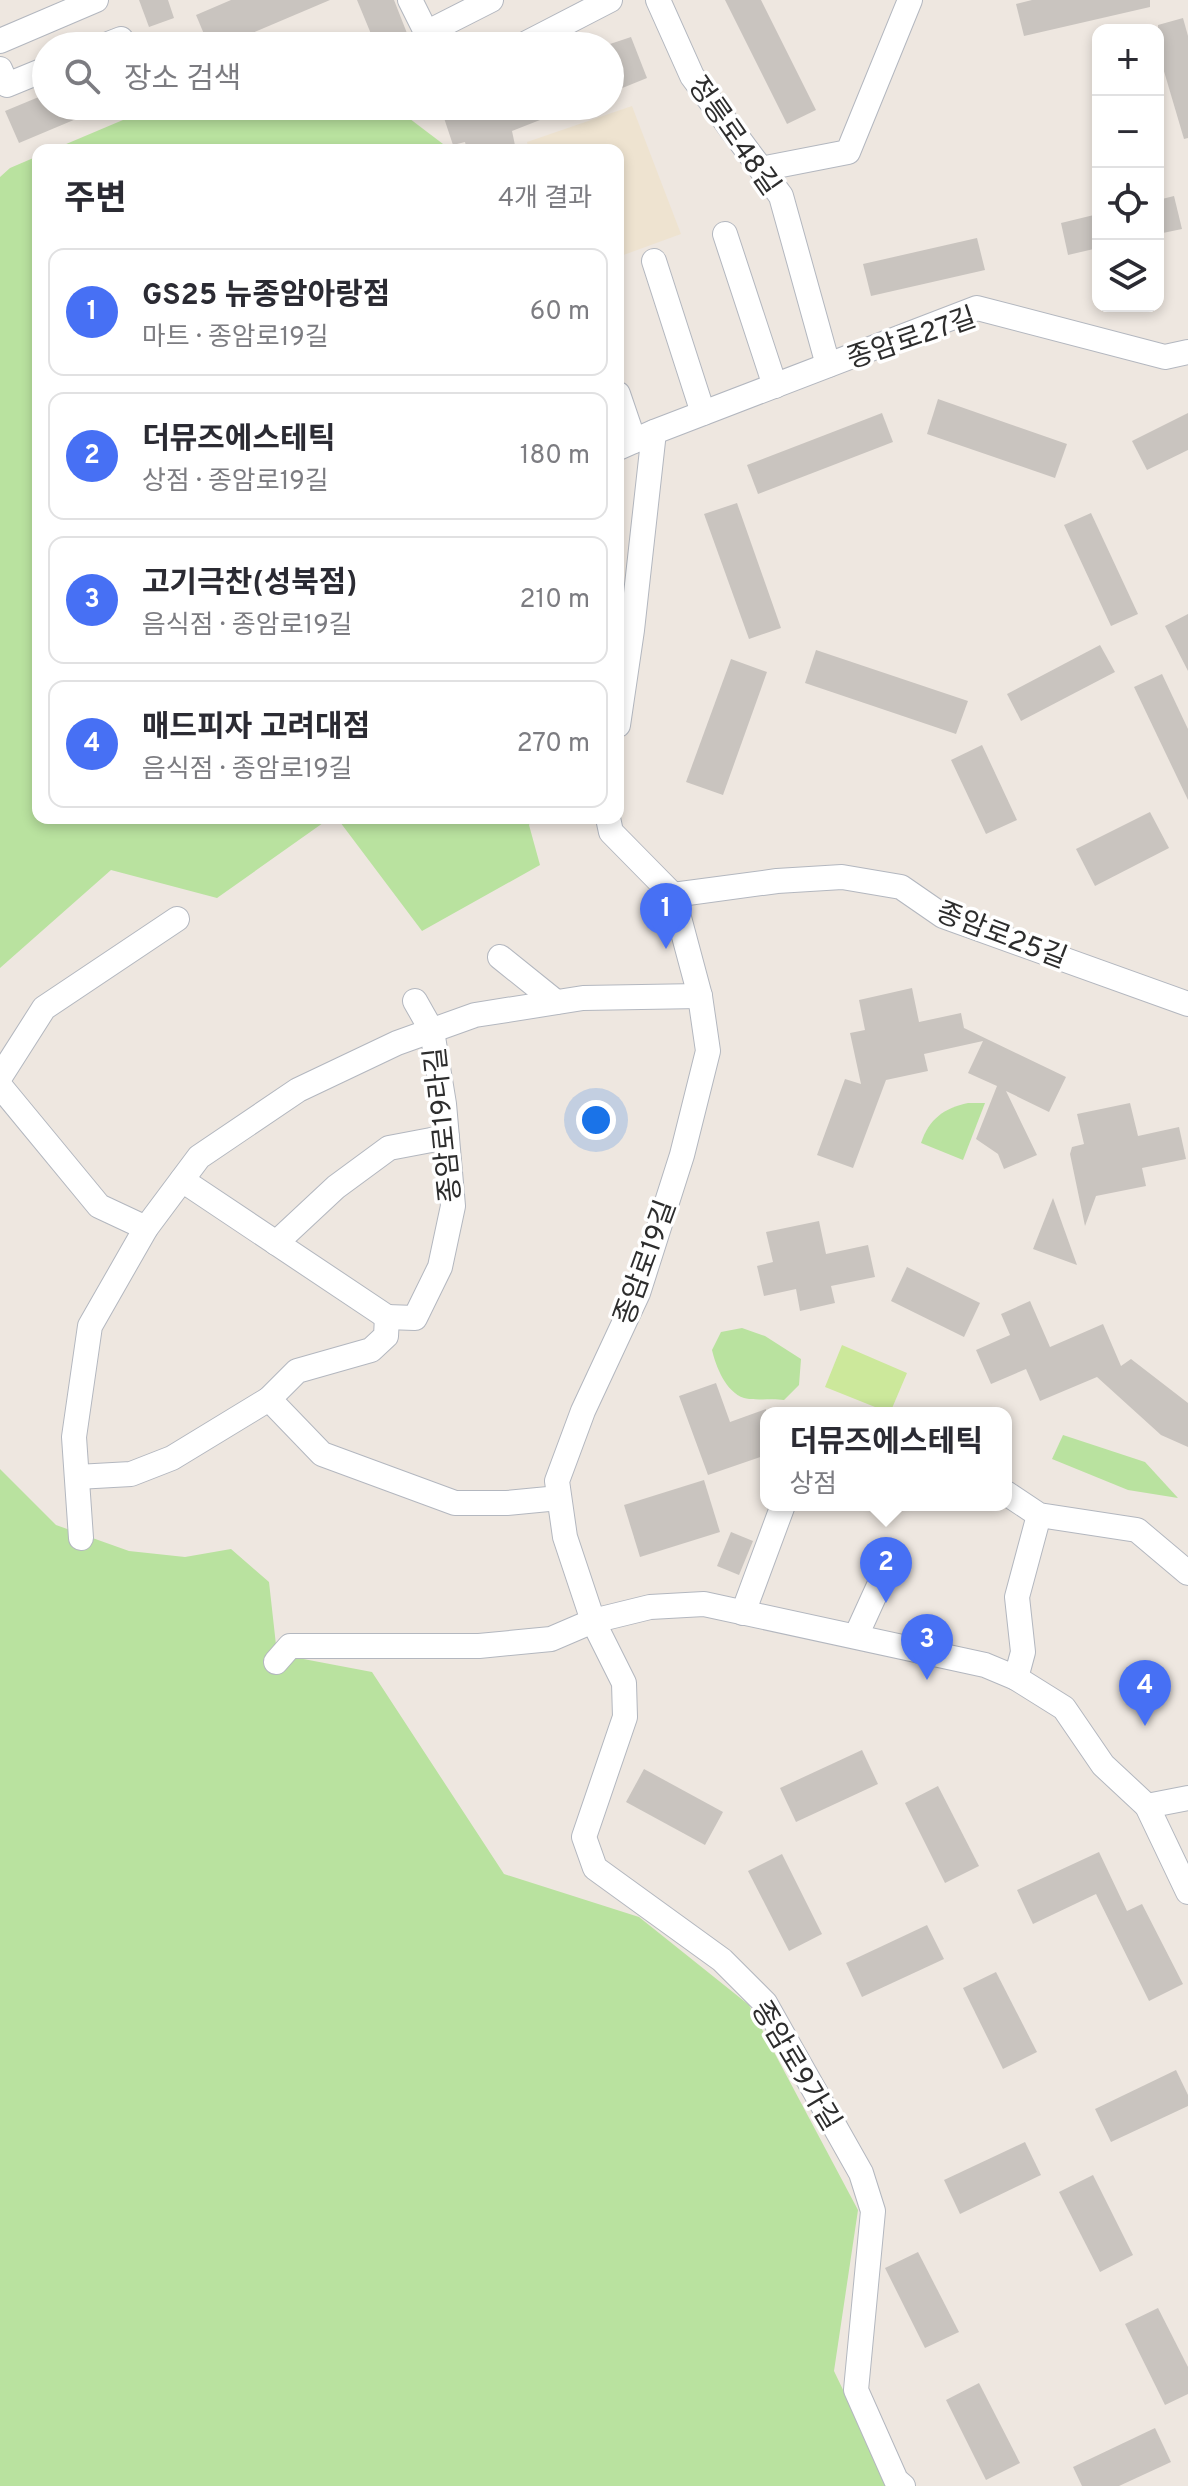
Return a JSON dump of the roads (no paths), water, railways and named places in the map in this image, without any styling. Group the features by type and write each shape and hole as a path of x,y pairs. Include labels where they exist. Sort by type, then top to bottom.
{"street":[{"path":"0,41 96,0"},
{"path":"410,0 426,32"},
{"path":"442,32 491,0"},
{"path":"548,32 610,0"},
{"name":"정릉로48길","path":"658,0 692,76 781,196 828,365"},
{"path":"761,169 848,152 910,0"},
{"path":"0,69 7,85 32,75"},
{"path":"725,234 775,386"},
{"path":"654,261 703,413"},
{"name":"종암로27길","path":"636,440 977,308 1165,357 1188,352"},
{"path":"624,409 636,440 632,630 624,684"},
{"path":"609,824 611,832 673,895"},
{"name":"종암로25길","path":"673,895 777,881 842,877 901,887 943,916 1188,1004"},
{"name":"종암로19길","path":"593,1621 565,1537 557,1481 583,1411 638,1293 682,1155 708,1051 700,996 673,895"},
{"path":"0,1077 44,1008 177,919"},
{"path":"500,957 556,1002"},
{"path":"81,1538 74,1437 90,1326 146,1228 199,1157 298,1090 397,1043 475,1015 583,998 700,996"},
{"name":"종암로19라길","path":"387,1317 415,1318 440,1267 453,1206 432,1031 415,1001"},
{"path":"0,1086 99,1206 146,1228"},
{"path":"276,1243 336,1187 389,1148 447,1137"},
{"path":"77,1477 131,1474 172,1458 269,1399 297,1371 371,1350 386,1336 387,1317 182,1180"},
{"path":"269,1399 322,1454 455,1503 507,1503 559,1498"},
{"path":"1012,1497 1039,1515 1137,1530 1188,1573"},
{"path":"743,1613 781,1511"},
{"path":"1016,1678 1023,1652 1017,1597 1039,1515"},
{"path":"856,1636 892,1557"},
{"path":"276,1662 290,1646 479,1646 551,1639 593,1621 650,1607 704,1604 985,1665 1016,1678 1064,1708 1103,1765 1147,1806 1188,1892"},
{"name":"종암로9가길","path":"593,1621 624,1683 625,1717 584,1837 595,1868 722,1960 765,2003 861,2173 873,2211 856,2390 896,2480 903,2486"},
{"path":"1147,1806 1188,1798"}],"place":[{"name":"GS25 뉴종암아랑점","path":"666,949"},
{"name":"더뮤즈에스테틱","path":"886,1603"},
{"name":"고기극찬(성북점)","path":"927,1680"},
{"name":"매드피자 고려대점","path":"1145,1726"}]}
